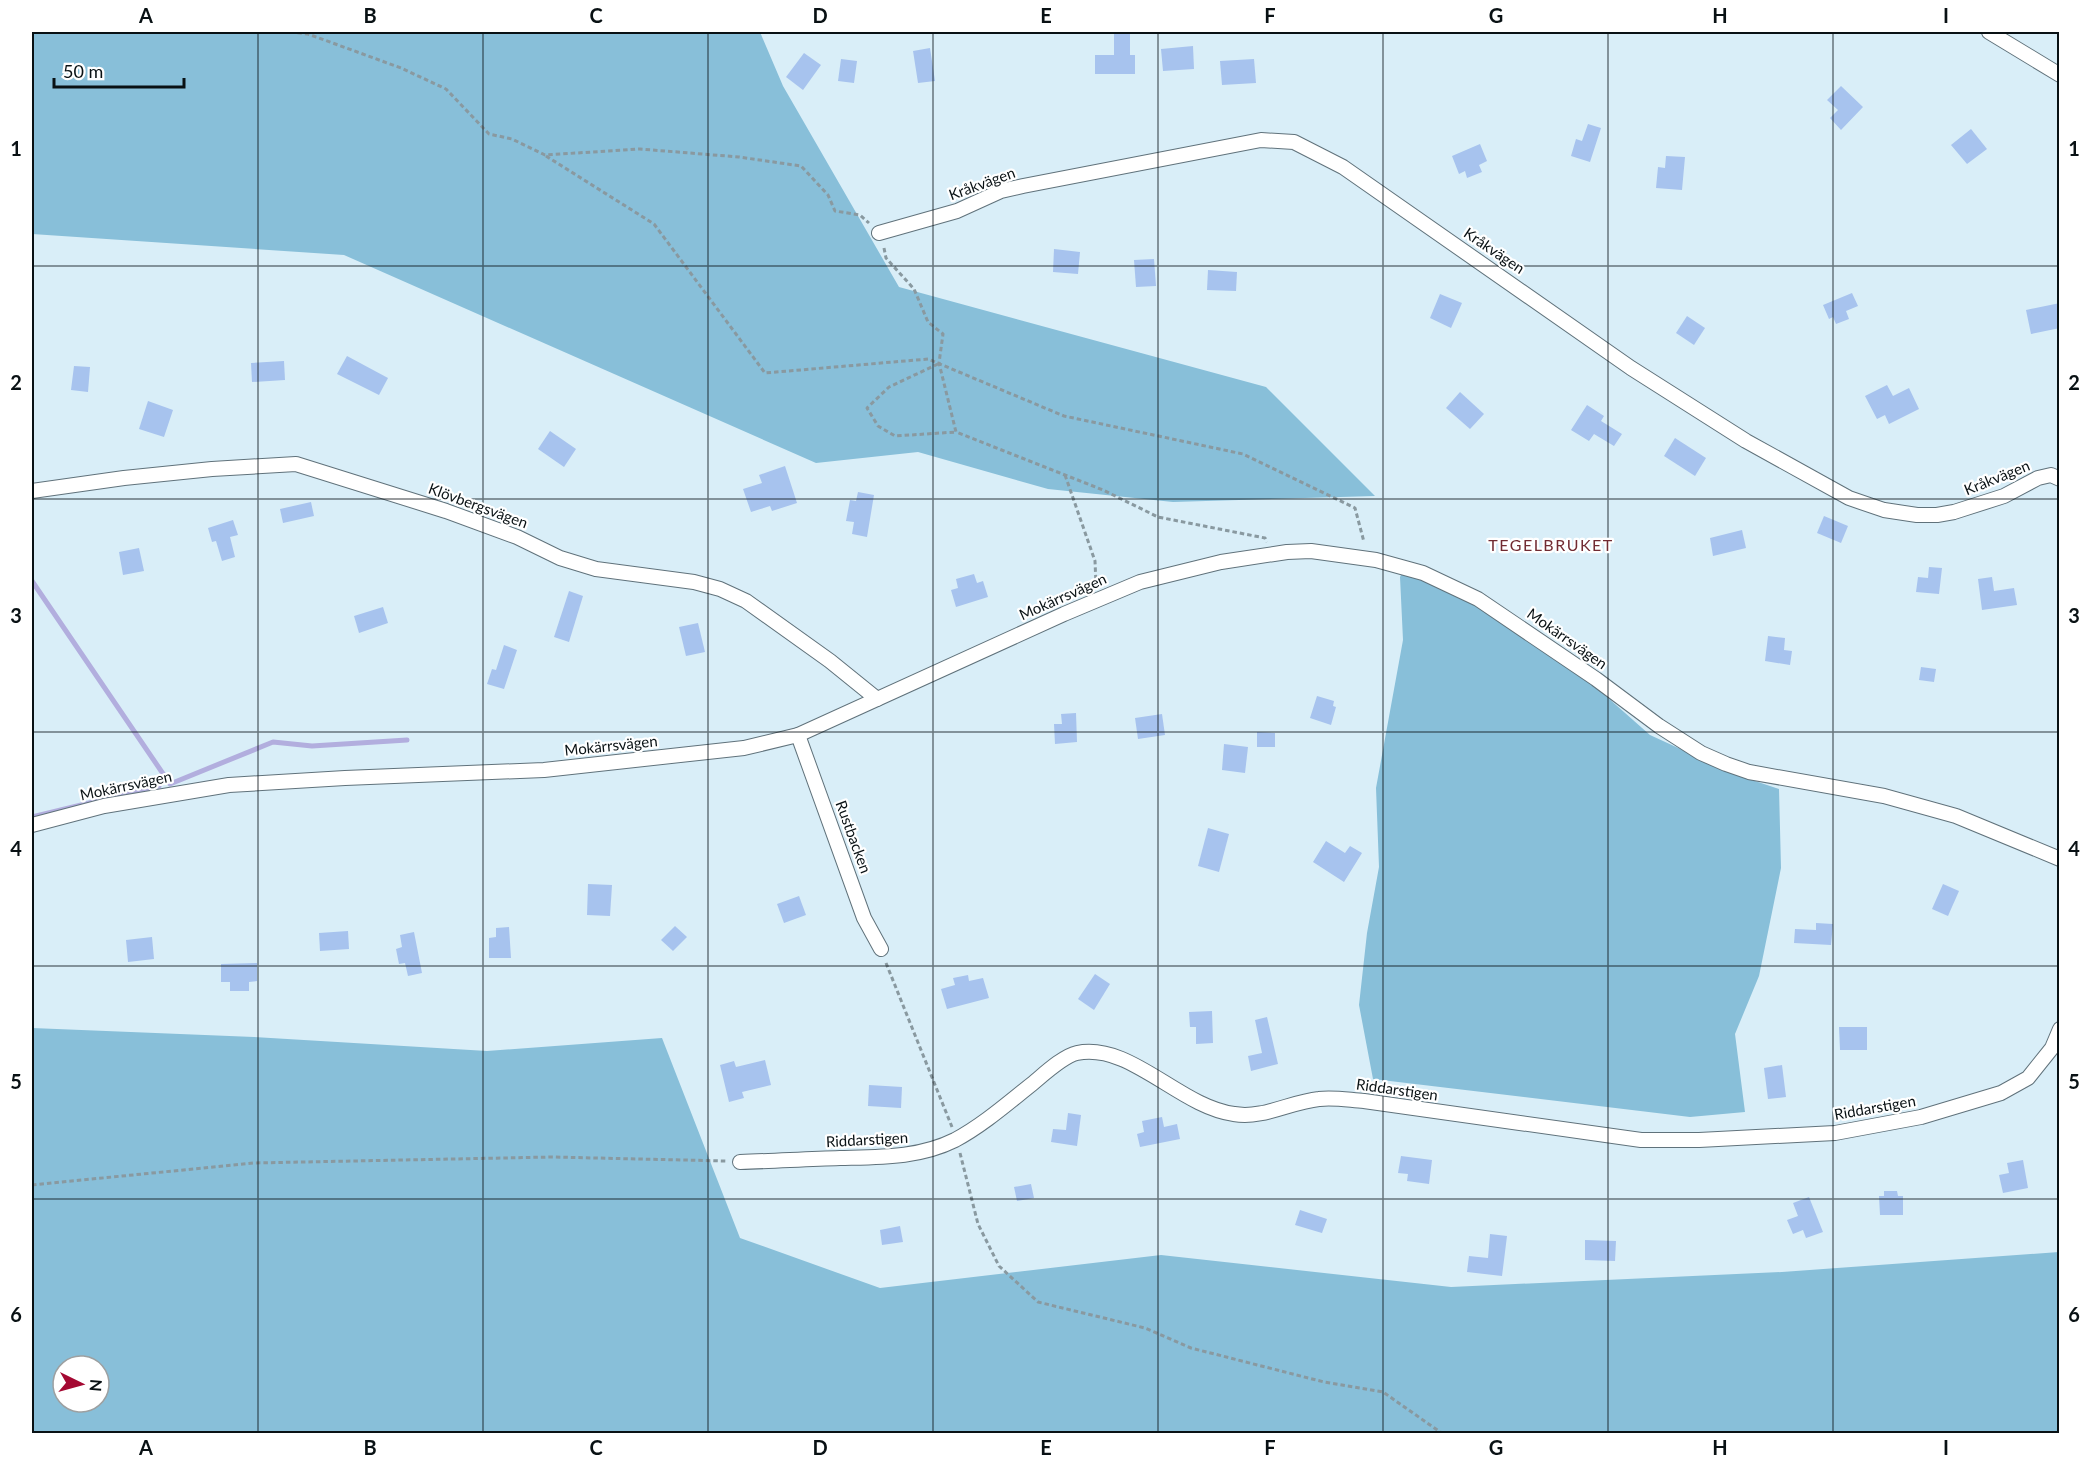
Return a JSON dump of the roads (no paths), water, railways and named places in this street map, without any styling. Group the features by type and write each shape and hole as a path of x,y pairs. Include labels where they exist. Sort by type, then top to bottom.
{"street":[{"path":"1989,32 2060,75"},
{"name":"Kråkvägen","path":"879,233 957,211 1001,191 1023,186 1229,145 1261,140 1294,142 1343,167 1631,368 1746,441 1849,498 1884,510 1917,515 1937,515 2004,496 2037,478 2051,475 2060,478"},
{"name":"Klövbergsvägen","path":"32,491 212,469 296,464 446,511 517,537 560,558 596,569 694,582 720,589 746,601 830,661 877,699"},
{"name":"Mokärrsvägen","path":"32,825 104,806 230,785 544,770 734,749 798,735 1140,582 1221,562 1311,551 1368,559 1423,573 1478,598 1596,679 1659,726 1701,753 1749,772 1884,796 1956,816 2060,859"},
{"name":"Rustbacken","path":"798,735 864,918 880,949"},
{"name":"Riddarstigen","path":"740,1162 898,1156 931,1151 957,1139 981,1123 1050,1069 1073,1054 1089,1051 1107,1053 1127,1061 1196,1102 1236,1115 1264,1113 1319,1099 1335,1099 1364,1101 1641,1140 1699,1140 1835,1132 1921,1117 2001,1093 2028,1078 2052,1048 2060,1029"}],"waterway":[{"path":"32,581 170,784 273,742 312,746 407,740"},
{"path":"32,817 159,786"}],"district":[{"name":"TEGELBRUKET","path":"1551,545"}]}
